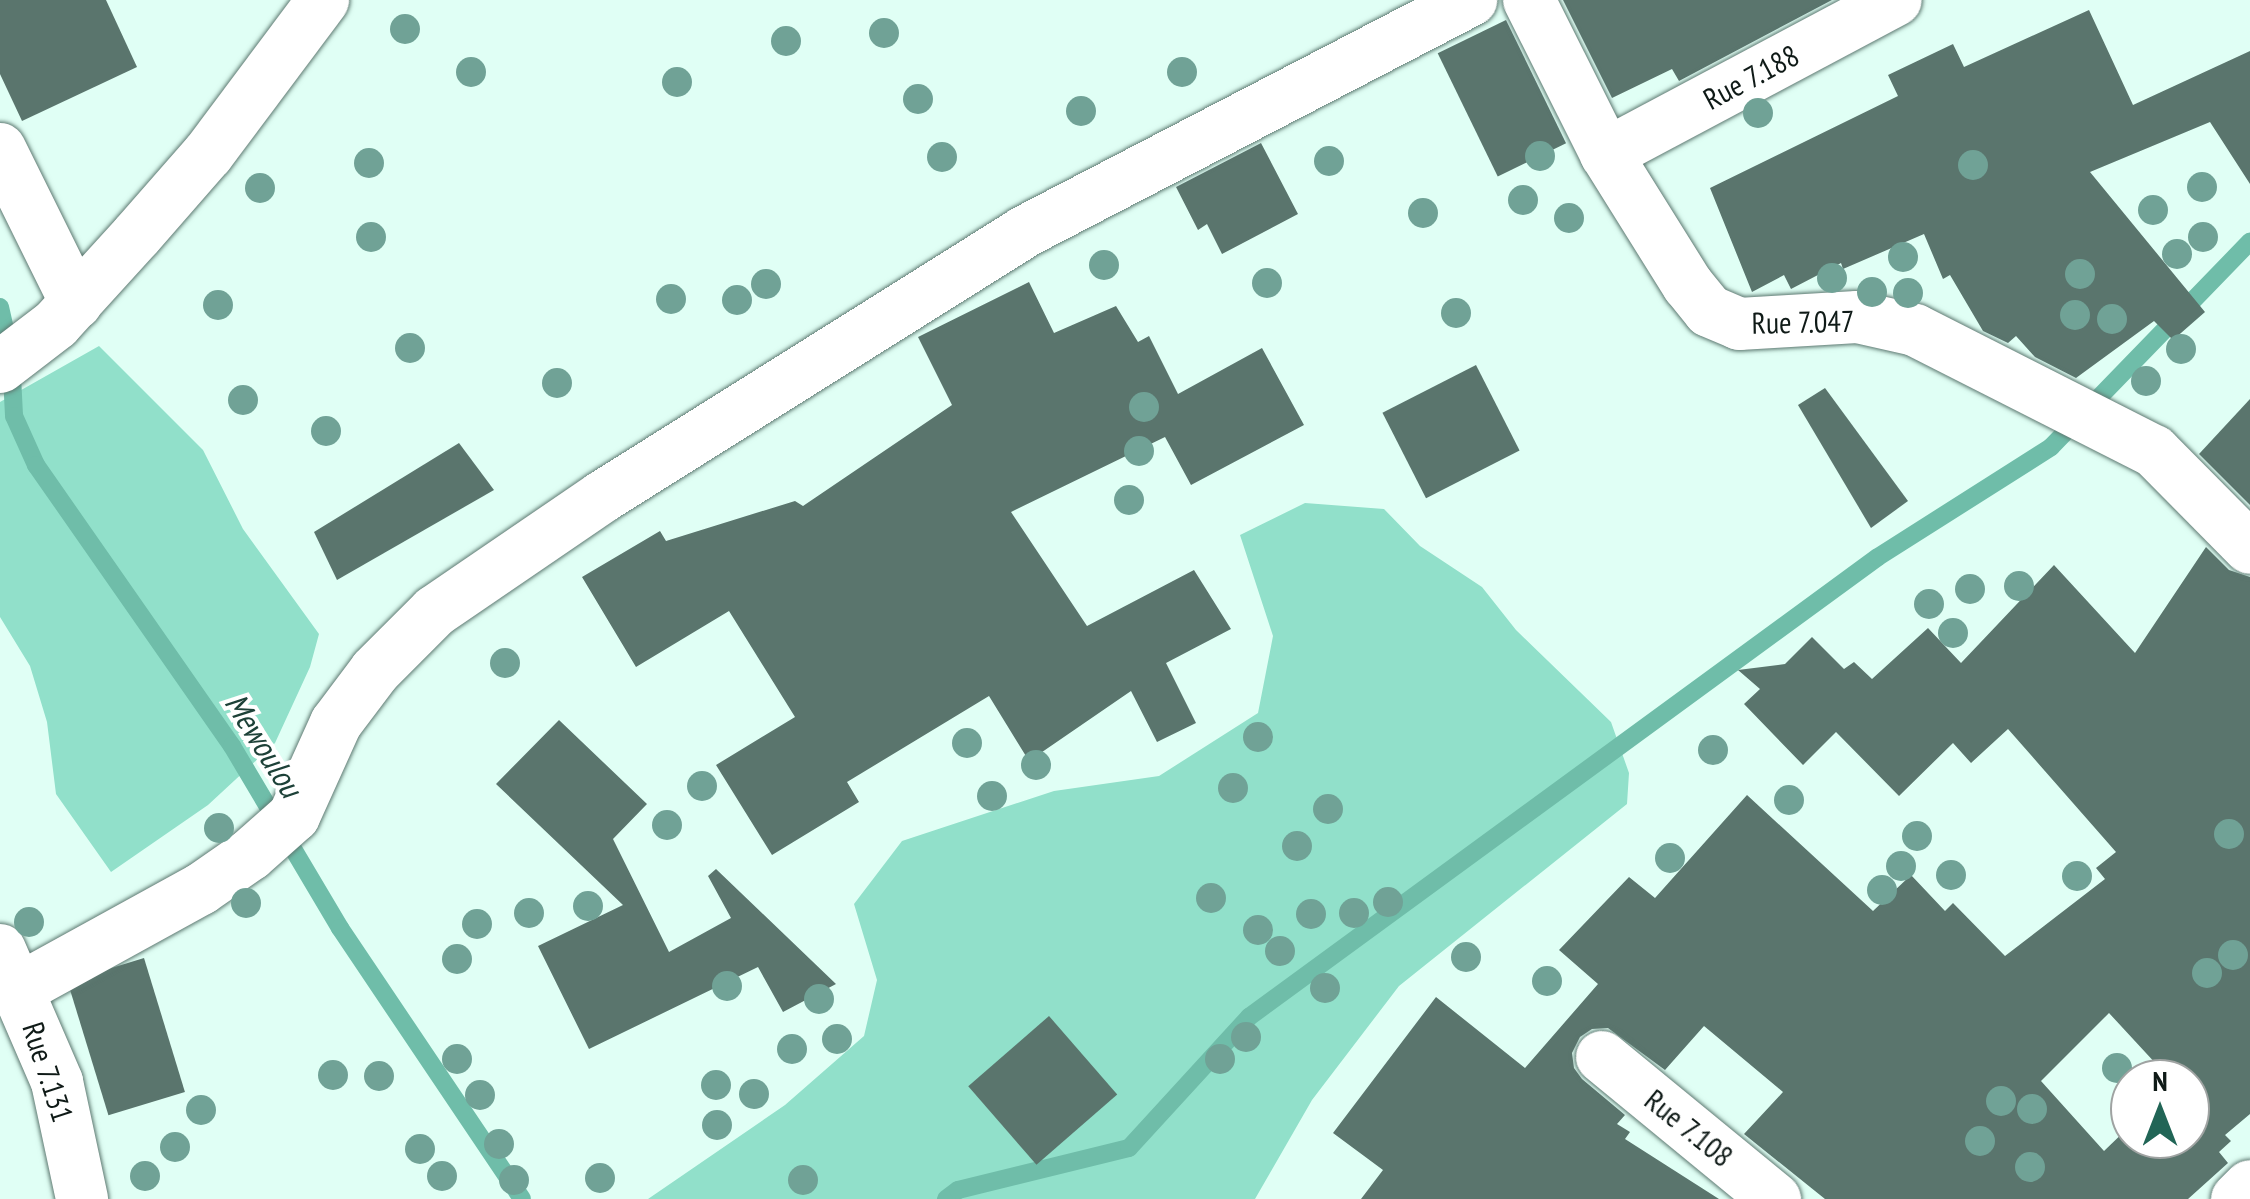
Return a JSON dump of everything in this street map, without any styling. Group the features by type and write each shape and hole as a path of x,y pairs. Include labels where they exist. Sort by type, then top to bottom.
{"street":[{"path":"0,367 56,324 208,154 323,0"},
{"path":"10,969 201,888 250,856 294,816 336,722 375,671 436,611 602,498 1024,232 1471,0"},
{"name":"Rue 7.047","path":"1529,0 1606,154 1688,285 1709,311 1740,324 1857,318 1914,330 2154,451 2250,548"},
{"name":"Rue 7.188","path":"1606,154 1896,0"},
{"path":"0,148 76,303"},
{"name":"Rue 7.131","path":"10,969 58,1082 82,1199"},
{"name":"Rue 7.108","path":"1602,1058 1775,1199"},
{"path":"2237,1199 2250,1186"}],"green space":[{"path":"99,346 203,450 243,529 319,634 310,667 275,743 208,805 111,872 56,794 47,722 30,666 0,617 0,402"},
{"path":"1305,503 1384,509 1420,546 1482,587 1516,630 1611,722 1629,773 1627,804 1399,986 1312,1100 1255,1199 648,1199 785,1105 864,1036 877,980 854,904 902,841 1054,791 1159,776 1258,713 1273,636 1240,535"}],"building":[{"path":"0,0 106,0 137,67 22,121 0,74"},
{"path":"1563,0 1832,0 1679,81 1672,69 1612,98"},
{"path":"2089,10 2133,105 2250,51 2250,184 2210,122 2090,172 2205,312 2173,340 2154,321 2076,378 2035,357 2016,336 2008,343 1983,331 1950,275 1943,279 1924,234 1843,269 1841,263 1791,289 1784,275 1752,292 1710,188 1898,96 1888,75 1953,44 1964,67"},
{"path":"1506,20 1566,143 1498,176 1438,53"},
{"path":"1261,143 1298,214 1222,254 1207,224 1198,230 1176,187"},
{"path":"1029,282 1054,333 1116,306 1138,342 1149,336 1178,394 1262,348 1304,425 1191,485 1165,437 1011,512 1087,626 1194,570 1231,629 1166,663 1196,723 1157,742 1131,691 1029,761 989,696 847,782 859,802 772,855 716,765 795,717 729,611 636,667 582,577 660,531 666,541 795,501 803,506 952,405 918,337"},
{"path":"1476,365 1520,451 1426,498 1382,413"},
{"path":"1825,388 1908,501 1871,528 1798,405"},
{"path":"2250,399 2250,505 2199,454"},
{"path":"459,443 494,490 337,580 314,532"},
{"path":"2206,547 2229,570 2250,577 2250,1114 2225,1135 2231,1141 2219,1152 2228,1163 2188,1199 1825,1199 1744,1134 1783,1092 1704,1026 1665,1070 1608,1028 1592,1029 1580,1037 1572,1053 1574,1068 1625,1115 1617,1124 1630,1132 1625,1139 1719,1199 1361,1199 1383,1170 1333,1133 1436,997 1525,1068 1598,984 1559,950 1629,877 1655,898 1747,795 1873,911 1911,875 1945,911 1953,903 2005,956 2105,879 2096,868 2116,852 2008,729 1971,763 1953,743 1899,796 1836,732 1803,765 1744,704 1760,689 1738,670 1785,664 1812,637 1844,669 1854,662 1872,679 1928,628 1961,663 2054,565 2135,653"},
{"path":"559,720 647,804 613,839 669,952 731,918 708,876 716,869 836,984 783,1012 758,967 589,1049 538,946 623,905 496,784"},
{"path":"144,958 185,1092 108,1115 67,981"},
{"path":"1049,1016 1117,1094 1036,1165 968,1086"}],"waterway":[{"path":"946,1199 958,1190 1129,1148 1249,1017 1878,557 2051,447 2250,242"},
{"name":"Mewoulou","path":"0,307 11,356 14,416 36,465 232,746 340,928 522,1199"}]}
